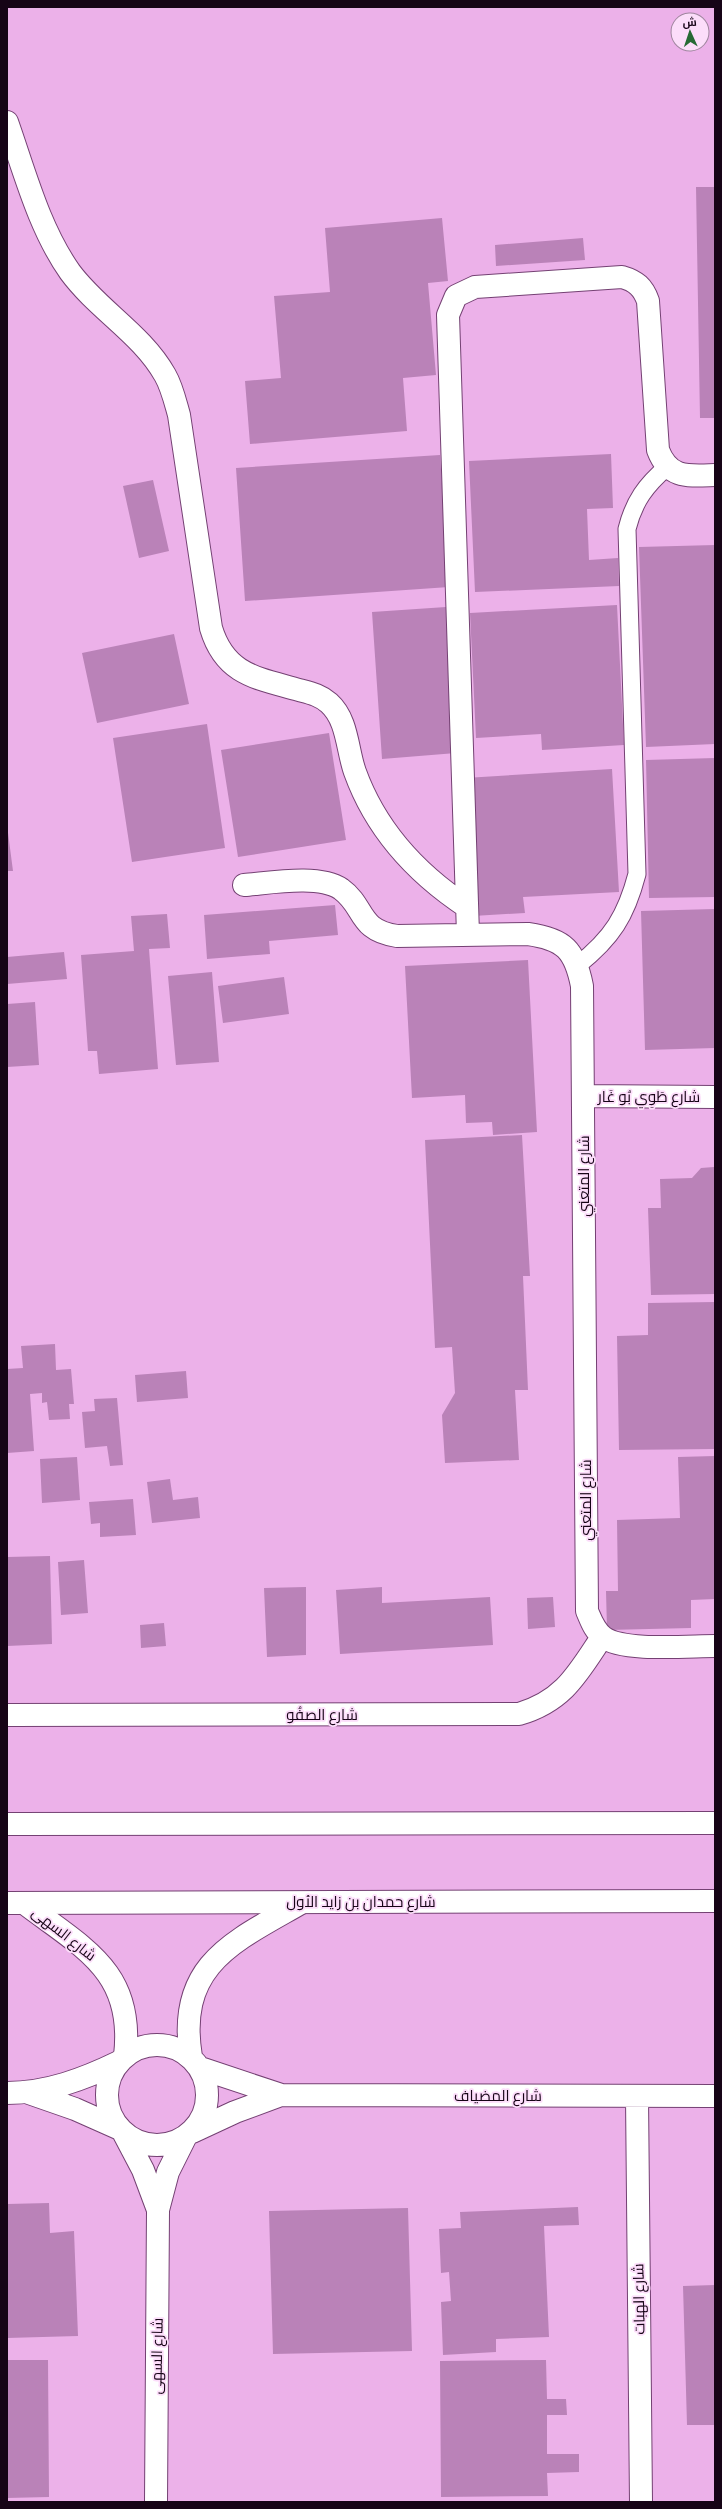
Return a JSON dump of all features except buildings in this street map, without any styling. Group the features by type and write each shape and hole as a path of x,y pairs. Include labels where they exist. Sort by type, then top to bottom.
{"street":[{"path":"7,122 41,219 52,243 70,272 92,299 136,338 152,355 165,375 173,394 179,415 211,628 223,656 236,668 251,676 316,694 329,703 338,713 343,725 358,778 381,824 402,853 422,873 467,907"},
{"path":"468,934 448,315 456,296 475,287 622,277 637,283 644,291 648,300 658,450 667,467 682,475 715,475"},
{"name":"شارع المتعني","path":"244,885 314,881 327,882 340,888 351,897 364,920 384,934 528,934 549,937 567,949 578,964 582,986 587,1611 593,1625 602,1637"},
{"name":"شارع طَوِي بُو غَار","path":"583,1096 715,1097"},
{"path":"602,1637 614,1643 632,1646 715,1646"},
{"name":"شارع الصفُو","path":"7,1715 518,1714 538,1708 556,1698 570,1684 602,1637"},
{"path":"7,1824 715,1823"},
{"path":"29,2093 75,2109 122,2131 134,2140 160,2145 189,2134 206,2109 206,2081 196,2062 188,2017 200,1979 212,1962 226,1948 242,1936 301,1902"},
{"name":"شارع حمدان بن زايد الأول","path":"15,1903 715,1902"},
{"name":"شارع السهى","path":"15,1903 85,1949 100,1962 112,1979 126,2016 127,2036 122,2059"},
{"path":"7,2093 29,2093 76,2080 122,2059 137,2049 151,2045 166,2045 179,2049 196,2062"},
{"path":"122,2059 108,2083 106,2096 113,2119 122,2131"},
{"name":"شارع المضياف","path":"196,2062 281,2095"},
{"name":"شارع المضياف","path":"189,2134 235,2112 281,2095 715,2096"},
{"name":"شارع الهبات","path":"637,2097 640,2502"},
{"name":"شارع السهى","path":"122,2131 143,2170 158,2210"},
{"name":"شارع السهى","path":"156,2502 158,2210 168,2172 189,2134"}],"lane":[{"path":"578,964 600,947 617,925 630,901 636,874 628,529 632,511 639,496 652,480 667,467"}]}
